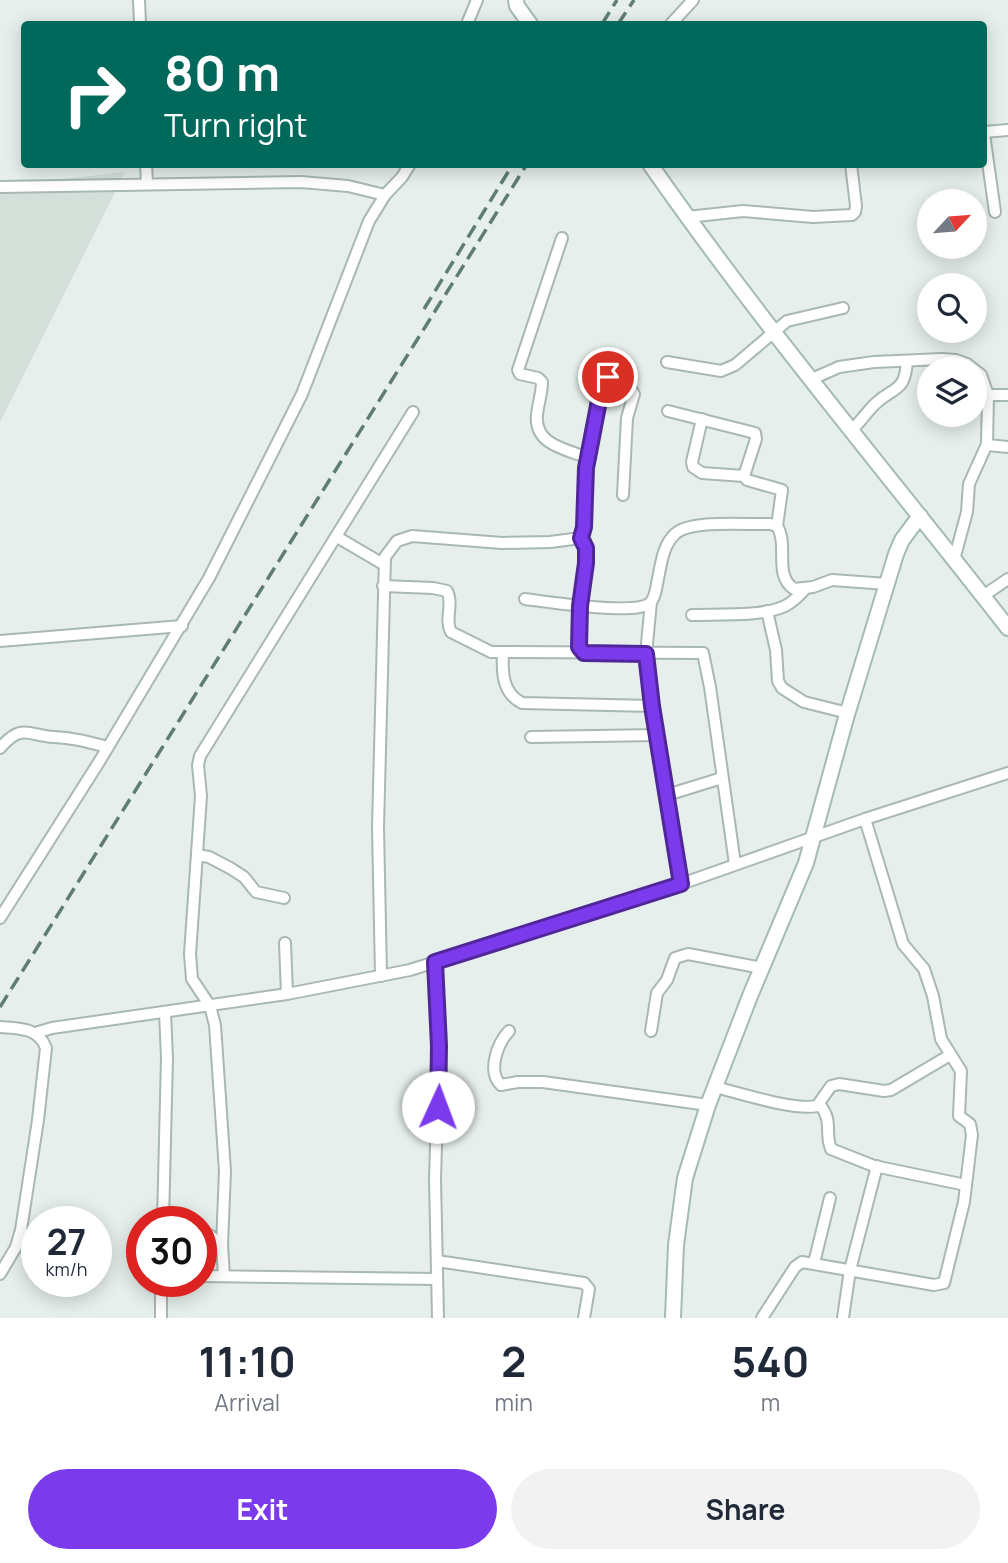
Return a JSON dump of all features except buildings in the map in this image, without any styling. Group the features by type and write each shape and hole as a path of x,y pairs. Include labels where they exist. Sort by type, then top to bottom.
{"street":[{"path":"139,0 141,21"},
{"path":"468,21 476,0"},
{"path":"516,0 528,21"},
{"path":"674,21 693,0"},
{"path":"987,133 1008,130"},
{"path":"987,155 995,212"},
{"path":"146,168 147,184"},
{"path":"0,918 108,747 209,578 302,394 369,221 385,195 408,168"},
{"path":"653,168 774,331 1008,628"},
{"path":"687,217 743,211 813,217 852,215 856,206 851,168"},
{"path":"0,187 301,182 348,186 385,195"},
{"path":"562,238 518,370 520,374 538,378 542,382 537,418 540,435 547,442 588,458"},
{"path":"667,362 721,371 735,365 791,319 843,308"},
{"path":"812,379 839,368 874,362 908,361 956,360 967,364 981,375 988,395 987,445 969,484 967,512 954,560"},
{"path":"852,430 876,404 903,382 908,361"},
{"path":"584,653 579,647 586,554 581,538 588,458 603,380 608,377 629,387 634,394 627,418 623,495"},
{"path":"988,395 1008,395"},
{"path":"668,411 755,433 756,439 744,476"},
{"path":"224,1276 222,1245 225,1194 217,1046 210,1006 192,979 190,954 201,796 198,765 200,756 413,412"},
{"path":"702,419 693,467 702,473 744,476 747,480 782,490 777,526 781,533 783,572 785,579 794,589 831,580 887,584"},
{"path":"987,445 1008,447"},
{"path":"673,1318 676,1245 685,1178 708,1105 806,863 848,713 902,540 920,516"},
{"path":"681,884 646,654 651,602 665,550 669,541 681,529 701,525 777,526"},
{"path":"381,976 378,827 385,558 397,541 412,536 502,543 581,538"},
{"path":"337,537 383,564"},
{"path":"983,596 1008,579"},
{"path":"383,586 447,591 450,598 448,623 452,632 486,650 646,654 700,652 705,656 735,864"},
{"path":"692,615 768,611 788,605 806,588"},
{"path":"525,599 580,606 620,607 645,606 651,602"},
{"path":"768,611 776,650 778,681 782,688 804,702 848,713"},
{"path":"0,641 182,626"},
{"path":"503,652 506,689 522,703 652,706"},
{"path":"0,748 14,736 30,732 69,737 108,747"},
{"path":"531,737 658,735"},
{"path":"35,1033 52,1028 287,994 381,976 435,962 681,884 865,819 1008,773"},
{"path":"667,795 722,778"},
{"path":"762,1318 794,1267 802,1262 934,1285 944,1283 966,1185 972,1127 959,1116 961,1071 940,1039 929,980 920,963 910,955 903,944 865,819"},
{"path":"197,855 209,857 230,868 244,877 256,892 284,898"},
{"path":"285,943 287,994"},
{"path":"651,1031 657,993 679,955 688,954 762,968"},
{"path":"435,962 440,1083 435,1180 438,1318"},
{"path":"163,1206 167,1058 165,1012"},
{"path":"0,1027 35,1033 43,1039 46,1048 22,1230 16,1247 0,1274"},
{"path":"509,1031 500,1044 495,1063 496,1079 501,1085 518,1082 549,1083 708,1105"},
{"path":"715,1087 810,1107 819,1104 827,1090 839,1084 884,1091 899,1087 950,1055"},
{"path":"819,1104 827,1115 831,1149 877,1166 966,1185"},
{"path":"843,1318 850,1270 877,1166"},
{"path":"814,1263 830,1198"},
{"path":"217,1241 222,1245"},
{"path":"437,1261 584,1283 589,1289 584,1318"},
{"path":"217,1276 437,1279"},
{"path":"162,1297 162,1318"}],"shaded area":[{"path":"125,172 0,422 0,186"}],"railway":[{"path":"604,21 617,0"},
{"path":"620,21 634,0"},
{"path":"424,309 511,168"},
{"path":"0,1007 524,168"}],"route":[{"path":"438,1107 440,1083 435,962 681,884 646,654 584,653 579,647 580,606 586,563 586,548 581,538 584,527 586,468 594,415 603,380 608,377"}]}
